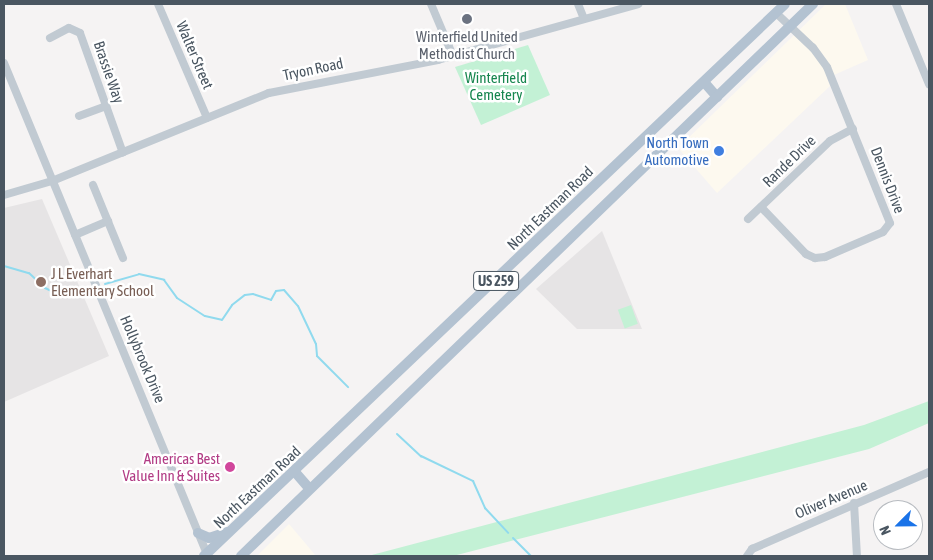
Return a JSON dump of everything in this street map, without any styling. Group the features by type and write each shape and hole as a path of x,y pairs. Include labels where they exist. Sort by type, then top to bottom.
{"main road":[{"name":"North Eastman Road","path":"206,555 785,4"},
{"name":"US 259","path":"240,556 813,4"},
{"path":"704,82 717,97"},
{"path":"504,273 517,288"},
{"path":"294,472 309,488"},
{"path":"198,533 212,538 232,530"}],"street":[{"name":"Walter Street","path":"158,4 207,118"},
{"path":"431,4 453,56"},
{"path":"578,4 584,19"},
{"name":"Tryon Road","path":"4,195 52,181 207,118 290,87 453,56 638,4"},
{"path":"896,4 929,84"},
{"name":"Dennis Drive","path":"761,207 813,258 825,257 887,229 889,216 825,64 776,13"},
{"name":"Brassie Way","path":"50,38 69,28 79,31 122,153"},
{"name":"Hollybrook Drive","path":"4,63 206,555"},
{"path":"79,116 106,106"},
{"name":"Rande Drive","path":"748,219 830,141 853,129"},
{"path":"93,185 123,258"},
{"path":"75,235 108,221"},
{"name":"Oliver Avenue","path":"747,555 751,549 929,472"},
{"path":"854,504 857,556"}],"shaded area":[{"path":"826,4 845,4 868,60 827,78 830,86 717,193 678,148"},
{"name":"J L Everhart Elementary School","path":"42,199 109,356 4,402 4,208"},
{"path":"602,231 642,329 577,329 536,289"},
{"path":"289,524 316,556 257,556"}],"green space":[{"name":"Winterfield Cemetery","path":"528,45 550,95 481,125 455,67"},
{"path":"631,305 638,324 625,329 618,310"},
{"path":"929,401 929,423 869,449 453,556 368,556 864,425"}],"waterway":[{"path":"4,266 29,273 45,288 64,297 83,296"},
{"path":"105,284 139,274 164,280 177,298 205,316 222,320 232,305 245,295 253,294 271,300 276,291 284,290 298,306 316,344 317,356 348,387"},
{"path":"397,434 421,456 473,481 485,508 508,533"},
{"path":"513,538 531,556"}],"place":[{"name":"Winterfield United Methodist Church","path":"467,19"},
{"name":"North Town Automotive","path":"719,151"},
{"name":"J L Everhart Elementary School","path":"41,282"},
{"name":"Americas Best Value Inn & Suites","path":"230,467"}]}
